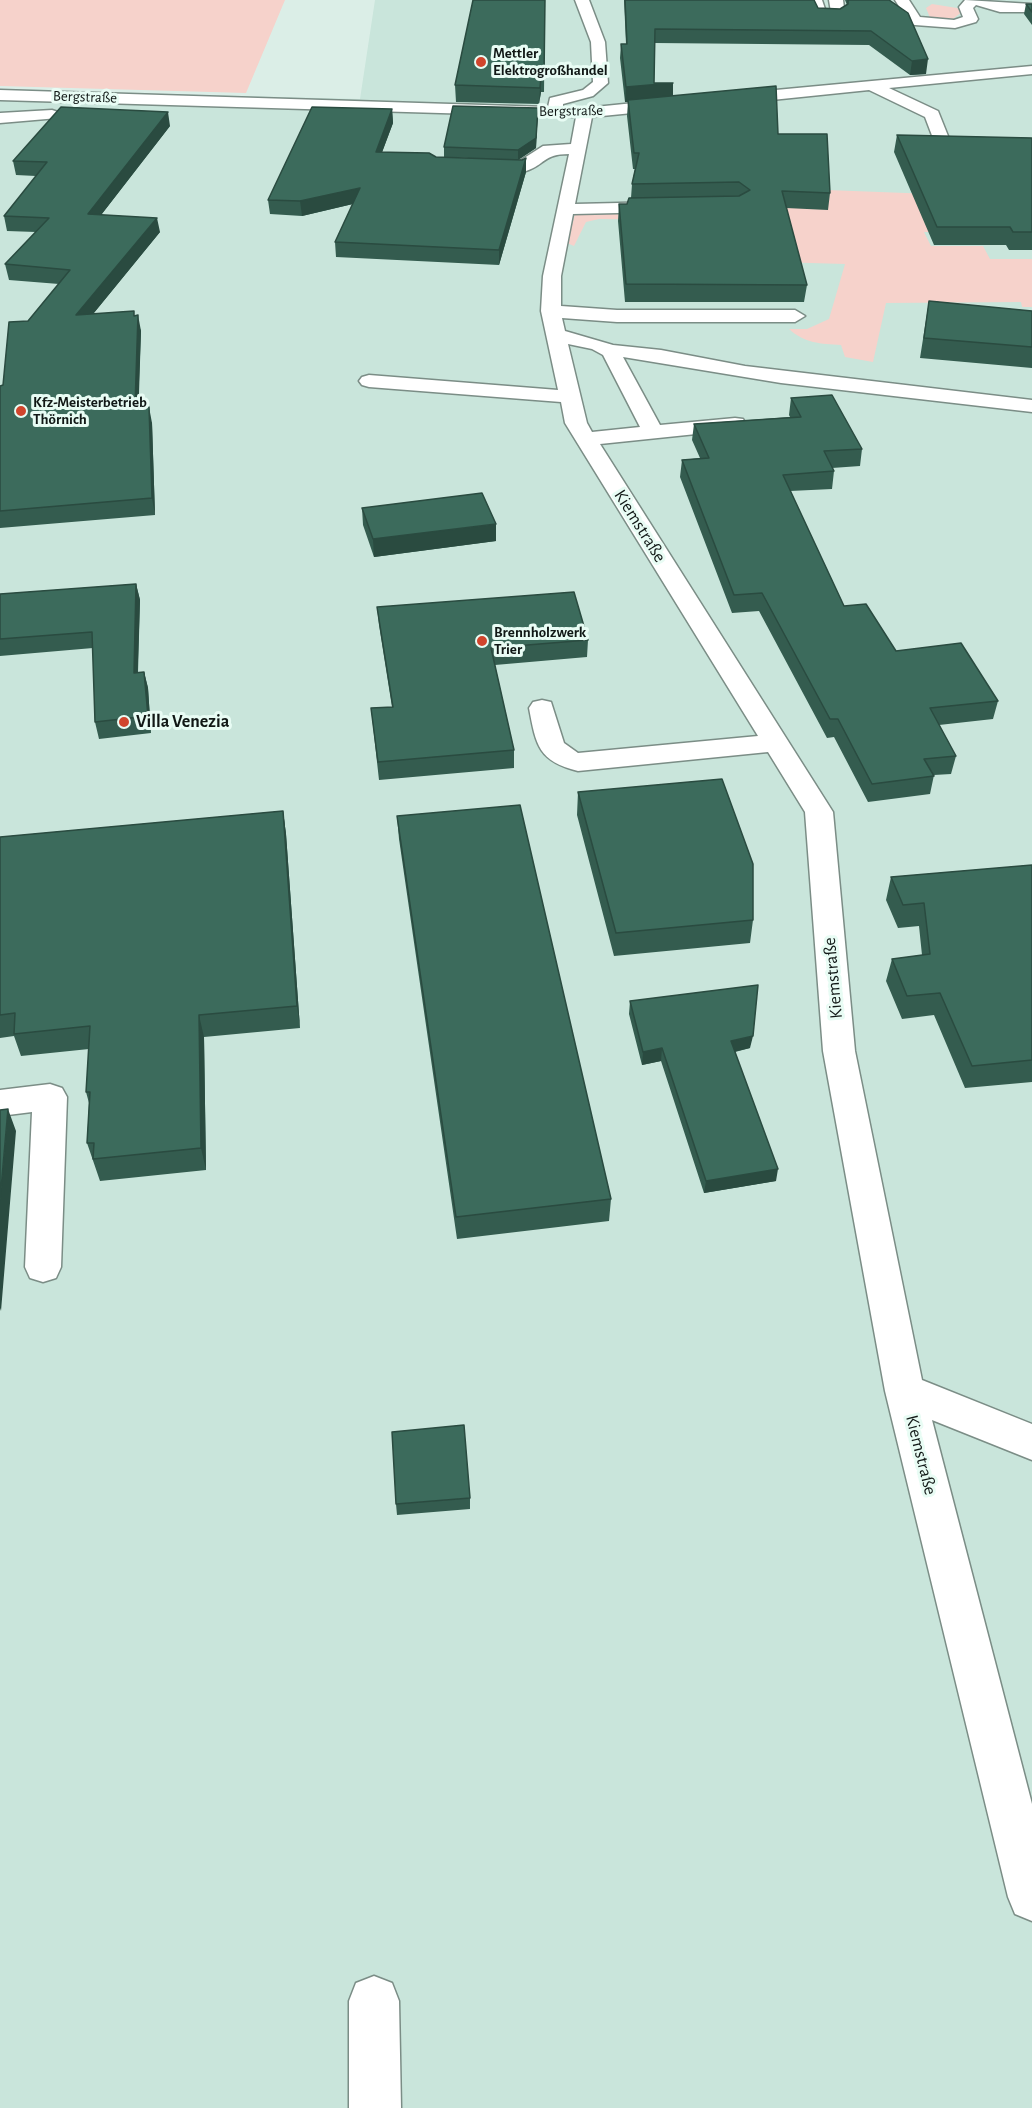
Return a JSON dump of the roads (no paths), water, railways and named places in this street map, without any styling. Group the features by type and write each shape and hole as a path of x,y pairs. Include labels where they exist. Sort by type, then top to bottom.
{"street":[{"path":"566,109 601,82 598,42 582,0"},
{"path":"815,1 821,16 835,17 838,16 836,0"},
{"path":"902,0 915,21 949,24 971,20 966,7 973,0"},
{"path":"955,2 973,0 1000,8 1032,8"},
{"path":"716,100 1032,70"},
{"name":"Kiemstraße","path":"554,84 566,109 578,149 552,276 554,323 576,423 819,812 839,1051 905,1391 1032,1897"},
{"path":"870,85 932,114 944,147"},
{"name":"Bergstraße","path":"0,94 402,107 566,109 692,102"},
{"path":"320,115 395,117 402,107"},
{"path":"0,118 63,114"},
{"path":"469,165 522,167 549,149 578,149"},
{"path":"565,209 680,207"},
{"path":"554,323 617,315 795,316"},
{"path":"554,323 609,351 648,352 741,372 892,392 1032,406"},
{"path":"609,351 653,432"},
{"path":"369,381 572,397"},
{"path":"586,439 735,424"},
{"path":"542,708 552,747 558,757 578,762 775,743"},
{"path":"0,1103 50,1097 43,1267"},
{"path":"905,1391 1032,1442"},
{"path":"374,2001 375,2108"}],"place":[{"name":"Mettler Elektrogroßhandel","path":"481,62"},
{"name":"Kfz-Meisterbetrieb Thörnich","path":"21,411"},
{"name":"Brennholzwerk Trier","path":"482,641"},
{"name":"Villa Venezia","path":"124,722"}]}
